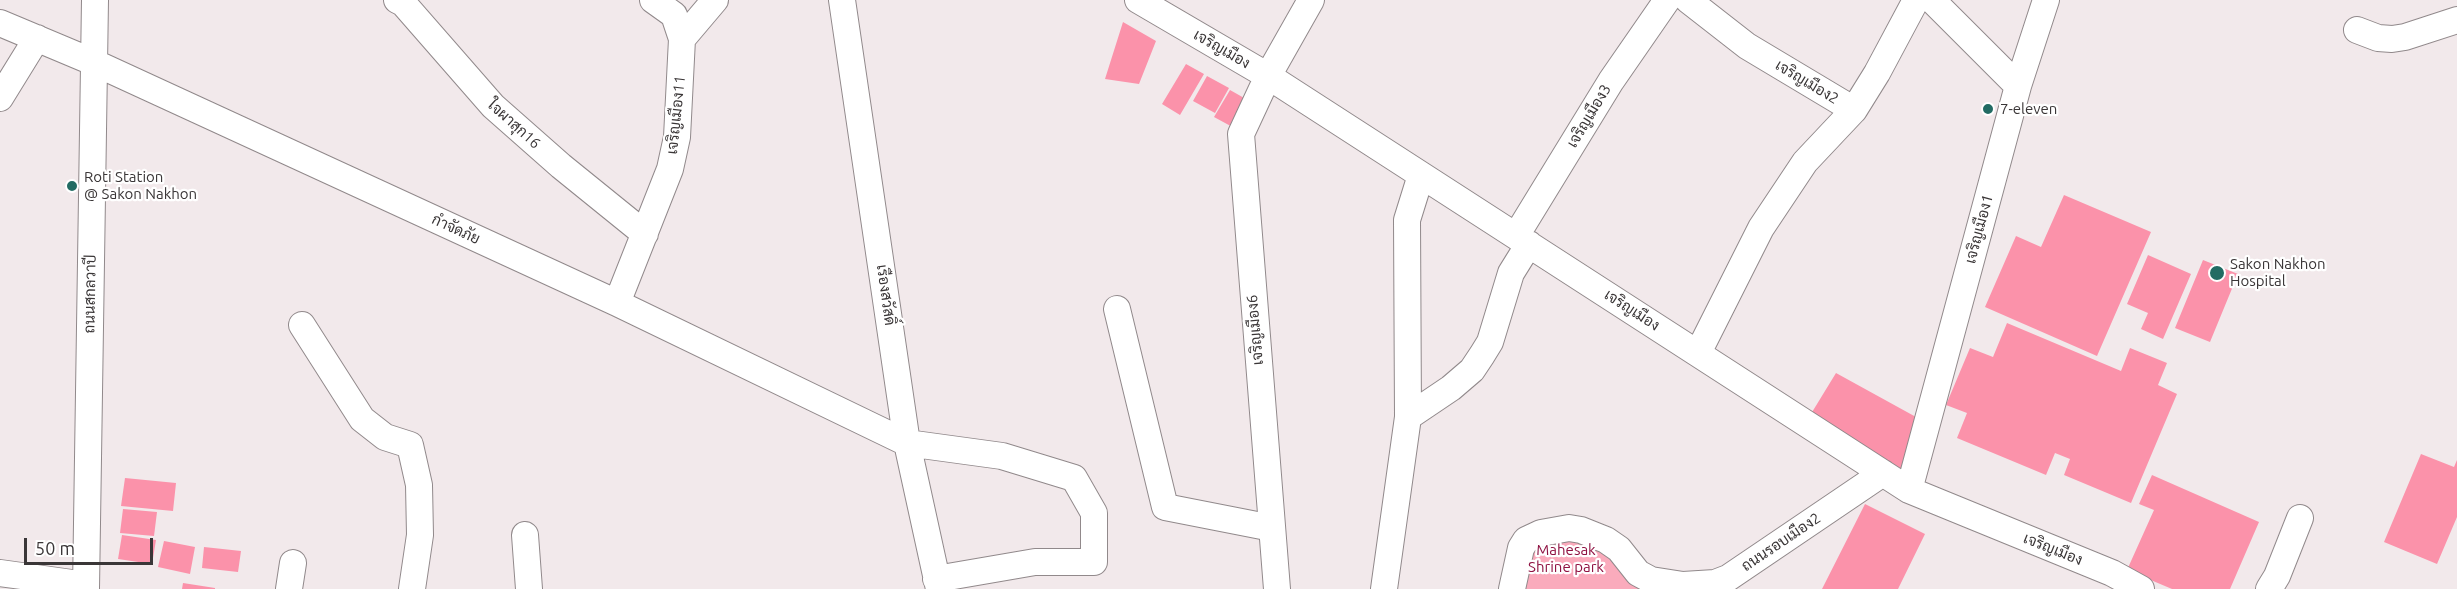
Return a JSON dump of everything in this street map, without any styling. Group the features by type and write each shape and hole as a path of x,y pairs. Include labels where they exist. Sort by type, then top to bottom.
{"street":[{"name":"ถนนสกลวาปี","path":"86,587 95,0"},
{"name":"ใจผาสุก16","path":"397,0 403,3 493,106 561,166 645,234"},
{"path":"653,0 674,15 682,39"},
{"path":"682,39 715,0"},
{"name":"เรืองสวัสดิ์","path":"842,0 907,443 938,584"},
{"name":"เจริญเมือง","path":"1138,0 1268,76 1909,489 2112,573 2141,589"},
{"name":"เจริญเมือง6","path":"1277,589 1240,134 1268,76 1311,0"},
{"name":"เจริญเมือง3","path":"1408,417 1451,388 1472,370 1482,355 1490,342 1523,240 1611,81 1667,0"},
{"name":"เจริญเมือง2","path":"1688,0 1747,46 1854,110 1877,73 1916,0"},
{"path":"1932,0 2018,86"},
{"name":"เจริญเมือง1","path":"1909,489 2018,86 2046,0"},
{"path":"2357,30 2378,38 2392,39 2457,20"},
{"name":"กำจัดภัย","path":"0,23 93,62 617,303 907,443 1002,456 1074,478 1094,513 1094,562 1035,562 938,584"},
{"path":"0,99 37,38"},
{"name":"เจริญเมือง11","path":"617,303 670,169 676,137 682,39"},
{"path":"1698,352 1761,228 1805,162 1854,110"},
{"path":"1384,589 1408,417 1407,220 1421,175"},
{"path":"1118,309 1165,507 1272,528"},
{"path":"302,325 362,420 385,437 410,445 419,485 420,535 412,589"},
{"name":"ถนนรอบเมือง2","path":"1512,589 1521,548 1526,540 1541,533 1569,528 1606,540 1619,549 1638,573 1651,580 1683,585 1715,582 1728,578 1883,473"},
{"path":"2269,589 2277,576 2300,518"},
{"path":"525,534 529,589"},
{"path":"289,589 292,563"},
{"path":"0,573 86,587"}],"green space":[{"name":"Mahesak Shrine park","path":"1569,528 1688,589 1518,589 1529,537"}],"building":[{"path":"1123,22 1156,41 1139,84 1105,79"},
{"path":"1186,64 1204,74 1180,115 1162,104"},
{"path":"1207,76 1229,88 1215,113 1193,101"},
{"path":"1230,90 1253,103 1238,130 1214,117"},
{"path":"2064,195 2151,232 2097,356 1985,307 2016,236 2041,247"},
{"path":"2148,255 2191,274 2163,339 2141,329 2148,313 2127,304"},
{"path":"2203,260 2238,274 2210,342 2175,328"},
{"path":"2007,323 2121,371 2130,348 2167,363 2158,385 2177,394 2131,503 2064,475 2070,459 2055,453 2046,475 1957,438 1967,413 1946,405 1970,348 1993,357"},
{"path":"1836,373 1916,417 1904,474 1806,422"},
{"path":"2421,454 2454,467 2457,460 2457,517 2437,564 2384,542"},
{"path":"2152,475 2259,522 2230,589 2172,589 2127,570 2154,510 2139,504"},
{"path":"125,478 176,483 173,511 121,506"},
{"path":"1865,504 1925,534 1898,589 1822,589"},
{"path":"123,509 157,512 154,536 120,533"},
{"path":"122,535 156,540 152,564 118,559"},
{"path":"164,541 195,547 190,574 158,567"},
{"path":"204,547 241,551 238,572 202,568"},
{"path":"183,583 215,588 215,589 182,589"}],"place":[{"name":"7-eleven","path":"1988,109"},
{"name":"Roti Station @ Sakon Nakhon","path":"72,186"},
{"name":"Sakon Nakhon Hospital","path":"2217,273"}]}
